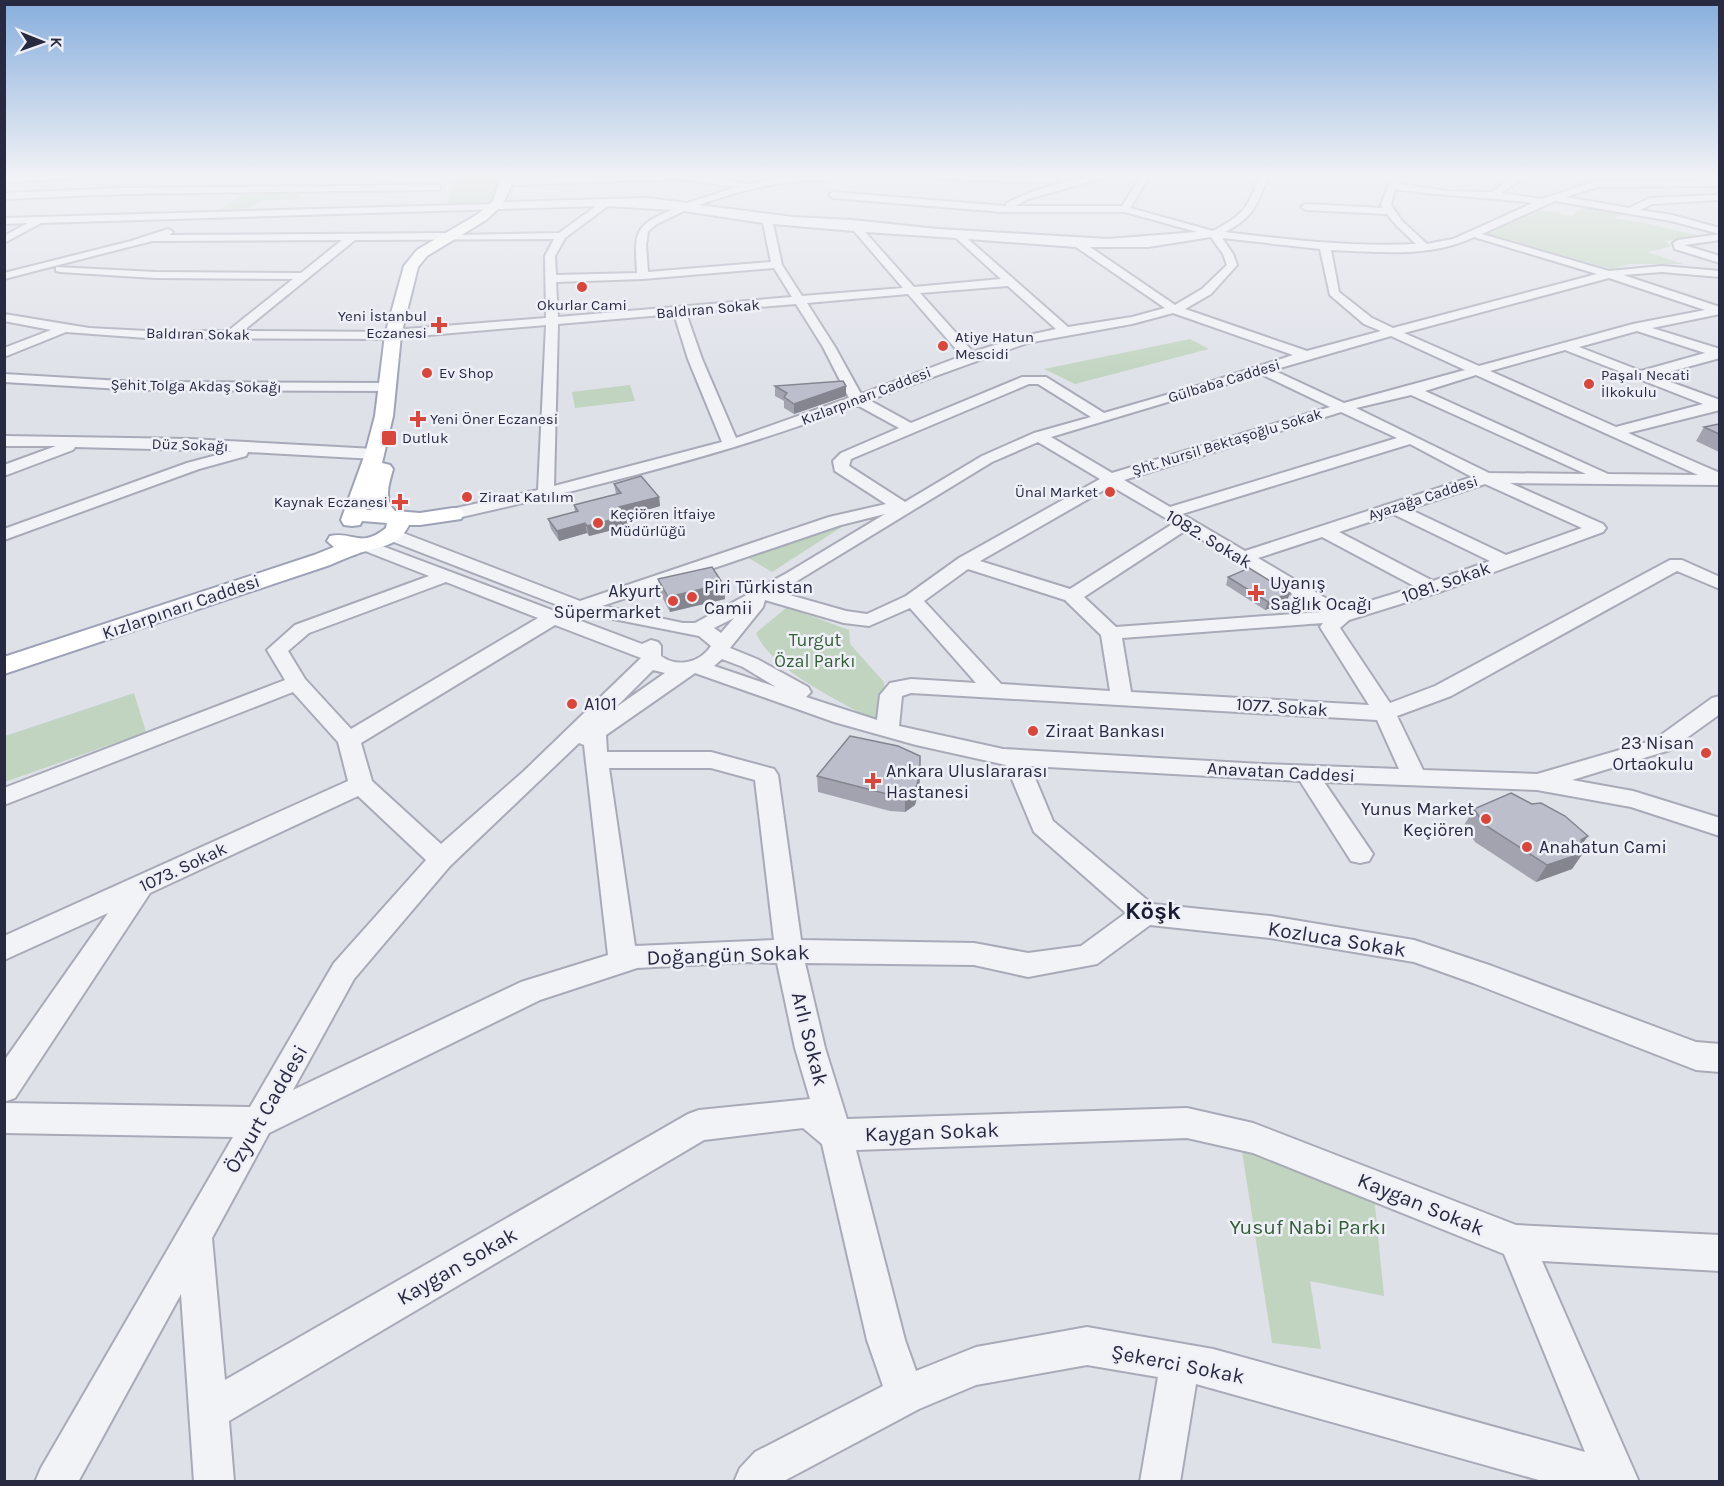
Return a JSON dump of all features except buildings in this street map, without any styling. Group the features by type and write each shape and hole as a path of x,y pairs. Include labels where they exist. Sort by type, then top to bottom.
{"main road":[{"path":"352,520 375,454 387,387 400,334 422,266 432,253 443,244"},
{"path":"391,525 378,508 376,492 393,436 400,334"},
{"path":"391,525 371,515 352,520 336,531 352,543 391,525 453,514"},
{"name":"Kızlarpınarı Caddesi","path":"4,652 352,543"},
{"name":"Kızlarpınarı Caddesi","path":"4,666 322,560 352,543"}],"street":[{"path":"4,276 129,244"},
{"path":"231,335 343,244"},
{"path":"546,493 552,322 549,279 550,256 556,244"},
{"path":"641,244 644,256 643,276"},
{"path":"772,244 777,265 801,301 857,399 909,428"},
{"path":"872,244 969,357"},
{"path":"968,244 1064,330"},
{"path":"1080,244 1175,310 1306,355"},
{"name":"Kızlarpınarı Caddesi","path":"453,514 654,467 731,444 1004,345 1064,330 1175,310 1203,294 1232,265 1222,244"},
{"path":"1309,244 1379,249 1441,244"},
{"path":"1508,244 1719,310"},
{"path":"1678,244 1679,247 1719,260"},
{"path":"1324,246 1334,293 1368,321 1617,431 1719,479"},
{"path":"47,265 65,269 155,275 302,276"},
{"path":"549,279 643,276 777,265"},
{"name":"Gülbaba Caddesi","path":"532,777 651,656 652,643 657,638 689,628 764,594 987,459 1039,436 1306,355 1609,274 1662,269 1717,272"},
{"path":"1657,290 1717,272"},
{"name":"Baldıran Sokak","path":"4,317 26,323 117,333 400,334 914,292 1010,282"},
{"name":"Şht. Nursil Bektaşoğlu Sokak","path":"764,594 844,617 869,620 913,600 965,562 1111,479 1340,408 1412,390 1478,369 1638,327 1719,310"},
{"path":"679,311 695,359 731,444"},
{"path":"1638,327 1719,353"},
{"path":"4,353 68,328"},
{"path":"1566,346 1718,405"},
{"path":"1641,375 1719,353"},
{"path":"1262,369 1340,408 1411,439 1486,478"},
{"name":"Şehit Tolga Akdaş Sokağı","path":"4,378 138,386 387,387"},
{"path":"903,508 841,468 841,461 846,456 909,428 1027,380 1041,380 1103,418"},
{"path":"1412,390 1611,479"},
{"path":"1617,431 1718,405"},
{"name":"1082. Sokak","path":"1039,436 1342,616"},
{"path":"1167,513 1411,439"},
{"name":"Düz Sokağı","path":"4,441 260,447 375,454"},
{"path":"4,471 84,442"},
{"path":"4,535 193,466 260,447"},
{"name":"Ayazağa Caddesi","path":"1241,558 1486,478 1719,479"},
{"name":"1081. Sokak","path":"1111,633 1342,616 1432,588 1597,528 1486,478"},
{"path":"580,607 835,521 875,510 903,508"},
{"path":"1394,508 1505,561"},
{"path":"1072,596 1184,524"},
{"path":"391,525 580,607 689,628 714,636 719,648 750,663 842,717"},
{"path":"1324,531 1432,588"},
{"path":"352,543 554,617 651,656 665,667 691,668 842,717"},
{"path":"965,562 1072,596 1111,633 1121,696"},
{"name":"1077. Sokak","path":"887,730 891,695 897,688 911,686 1121,696 1386,713 1443,691 1676,564 1719,584"},
{"path":"441,859 361,785 349,740 297,683 277,650 302,629 446,576"},
{"path":"532,777 596,746 691,668 707,662 764,594"},
{"path":"913,600 994,690"},
{"path":"1342,616 1330,627 1386,713 1415,777"},
{"path":"349,740 554,617"},
{"path":"4,797 297,683"},
{"path":"1537,782 1662,745 1719,704"},
{"name":"Anavatan Caddesi","path":"842,717 927,741 1015,758 1537,782 1633,799 1719,832"},
{"path":"596,746 623,961"},
{"name":"Arlı Sokak","path":"596,746 711,759 766,775 789,952 810,1048 836,1135 886,1340 905,1395"},
{"path":"1015,758 1043,826 1145,914"},
{"path":"1305,773 1360,854"},
{"name":"Özyurt Caddesi","path":"55,1482 344,971 441,859 532,777"},
{"name":"1073. Sokak","path":"4,949 361,785"},
{"path":"4,1088 141,886"},
{"name":"Doğangün Sokak","path":"259,1122 531,991 637,957 745,951 974,954 1028,965 1087,956 1145,914"},
{"name":"Kozluca Sokak","path":"1145,914 1270,927 1414,951 1482,974 1696,1056 1719,1058"},
{"name":"Kaygan Sokak","path":"208,1411 699,1125 808,1113 836,1135 1186,1123 1252,1137 1516,1242 1719,1253"},
{"path":"4,1118 259,1122"},
{"path":"194,1236 214,1482"},
{"path":"1516,1242 1618,1481"},
{"name":"Şekerci Sokak","path":"754,1482 769,1466 905,1395 976,1366 1087,1346 1213,1368 1552,1472 1618,1481"},
{"path":"1160,1482 1180,1362"}],"green space":[{"path":"1523,244 1670,244 1672,246 1648,252 1683,264 1629,264 1612,269"},
{"path":"1190,339 1209,349 1075,384 1044,369"},
{"path":"630,385 635,401 575,408 572,392"},
{"path":"851,521 772,572 747,557"},
{"name":"Turgut Özal Parkı","path":"787,607 849,630 850,644 884,682 887,706 879,723 810,685 764,647 756,633"},
{"path":"134,693 146,732 5,782 5,736"},
{"name":"Yusuf Nabi Parkı","path":"1241,1145 1374,1195 1384,1296 1310,1281 1321,1349 1272,1343"}],"place":[{"name":"Okurlar Cami","path":"582,287"},
{"name":"Yeni İstanbul Eczanesi","path":"439,325"},
{"name":"Atiye Hatun Mescidi","path":"943,346"},
{"name":"Ev Shop","path":"427,373"},
{"name":"Paşalı Necati İlkokulu","path":"1589,384"},
{"name":"Yeni Öner Eczanesi","path":"418,419"},
{"name":"Dutluk","path":"389,438"},
{"name":"Ünal Market","path":"1110,492"},
{"name":"Ziraat Katılım","path":"467,497"},
{"name":"Kaynak Eczanesi","path":"400,502"},
{"name":"Keçiören İtfaiye Müdürlüğü","path":"598,523"},
{"name":"Uyanış Sağlık Ocağı","path":"1256,593"},
{"name":"Piri Türkistan Camii","path":"692,597"},
{"name":"Akyurt Süpermarket","path":"673,601"},
{"name":"A101","path":"572,704"},
{"name":"Ziraat Bankası","path":"1033,731"},
{"name":"23 Nisan Ortaokulu","path":"1706,753"},
{"name":"Ankara Uluslararası Hastanesi","path":"873,781"},
{"name":"Yunus Market Keçiören","path":"1486,819"},
{"name":"Anahatun Cami","path":"1527,847"}],"district":[{"name":"Köşk","path":"1153,911"}]}
